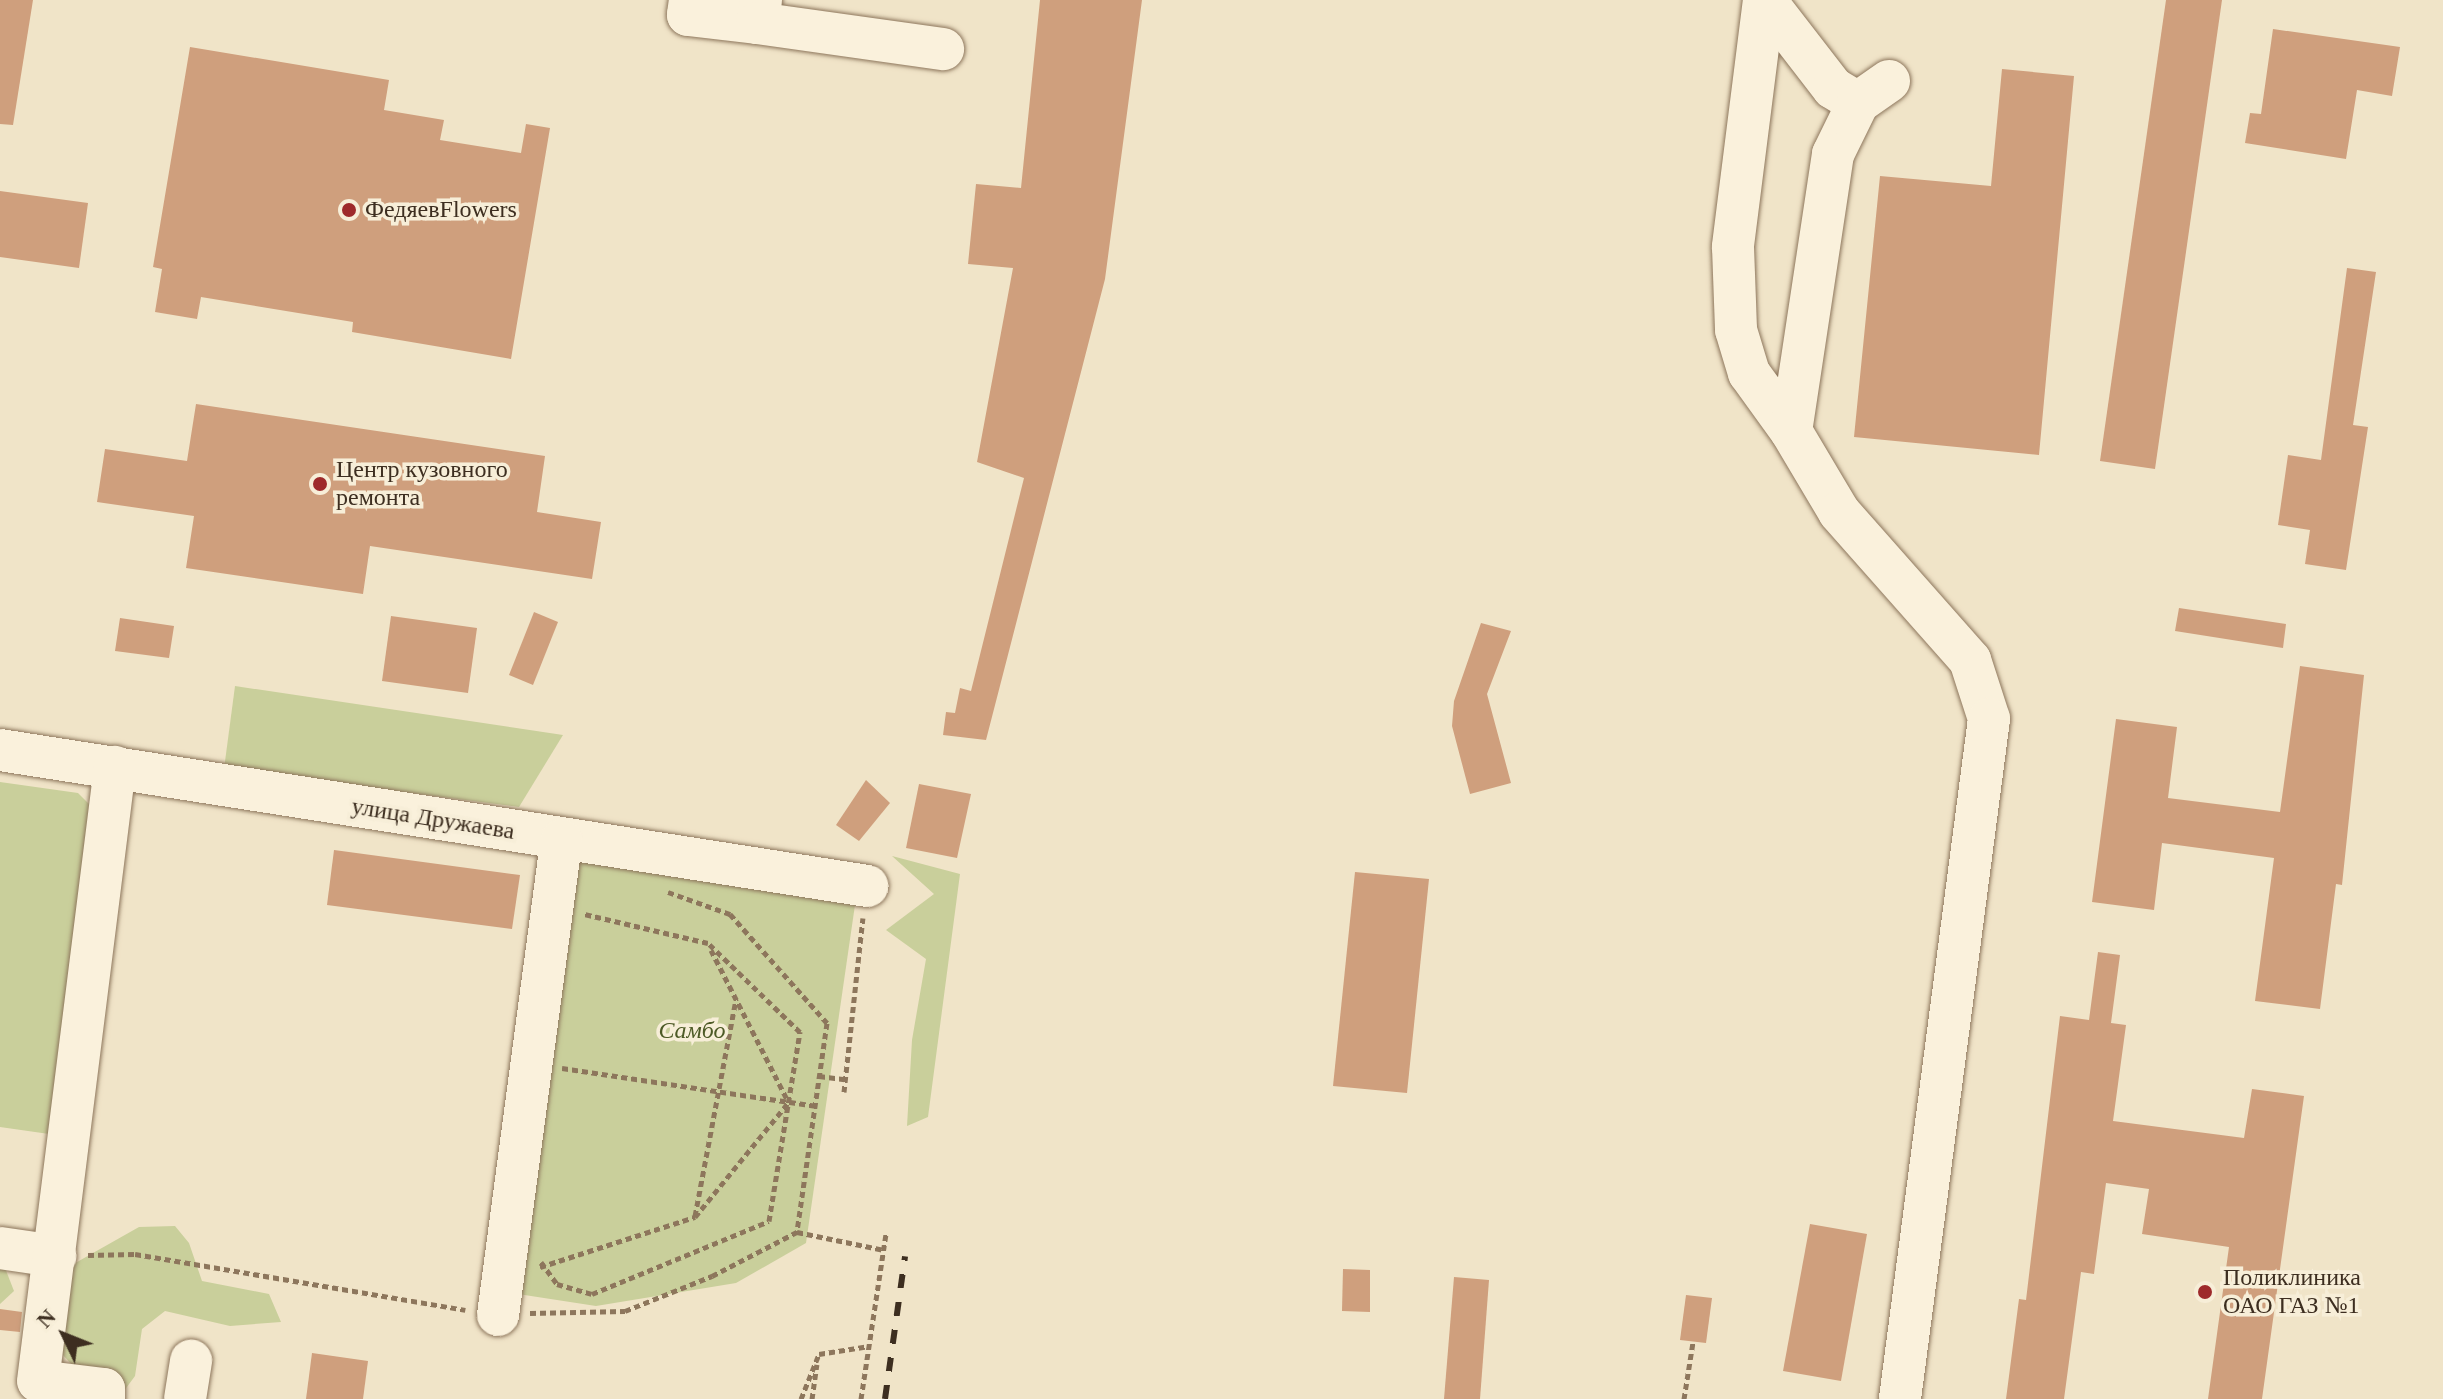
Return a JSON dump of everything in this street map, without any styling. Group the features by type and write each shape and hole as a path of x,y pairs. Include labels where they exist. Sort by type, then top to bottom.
{"street":[{"path":"690,0 688,15 759,11 943,49"},
{"path":"1765,0 1833,88 1873,92 1833,154 1791,431"},
{"path":"1765,0 1733,247 1736,330 1749,373 1791,431 1839,512 1970,660 1989,719 1900,1399"},
{"name":"улица Дружаева","path":"0,750 867,886"},
{"path":"104,1399 104,1389 38,1381 115,767"},
{"path":"498,1315 559,1068 570,908 561,840"},
{"path":"0,1248 55,1256"}],"path":[{"path":"844,1092 867,886"},
{"path":"665,892 730,914 827,1023 797,1232"},
{"path":"570,908 585,931"},
{"path":"543,1251 541,1266 557,1284 592,1294 769,1221 800,1032 708,943 570,908"},
{"path":"708,943 788,1102"},
{"path":"695,1217 736,999"},
{"path":"559,1068 815,1106"},
{"path":"819,1076 845,1079"},
{"path":"532,1276 541,1266 695,1217 788,1102"},
{"path":"55,1256 135,1254 498,1315 625,1311 712,1276 797,1232 884,1250"},
{"path":"861,1399 886,1234"},
{"path":"1684,1399 1693,1342"},
{"path":"819,1354 869,1346"},
{"path":"801,1399 819,1354"},
{"path":"812,1399 819,1354"}],"green space":[{"path":"235,686 563,735 519,807 224,769"},
{"path":"0,782 78,793 93,808 56,1135 0,1127"},
{"name":"Самбо","path":"569,852 856,898 806,1243 736,1283 596,1306 518,1294"},
{"path":"892,856 960,874 928,1117 907,1126 912,1040 926,959 886,930 934,894"},
{"path":"175,1226 189,1243 202,1281 269,1294 281,1322 230,1326 165,1311 142,1329 135,1376 118,1399 73,1366 51,1342 47,1279 139,1227"},
{"path":"0,1255 14,1291 0,1304"}],"building":[{"path":"0,0 33,0 13,125 0,124"},
{"path":"1040,0 1142,0 1105,279 986,740 943,735 946,712 955,713 960,688 971,691 1024,478 977,462 1013,268 968,264 976,184 1021,188"},
{"path":"2166,0 2222,0 2155,469 2100,461"},
{"path":"2273,29 2400,47 2392,96 2357,90 2346,159 2245,143 2250,113 2261,114"},
{"name":"ФедяевFlowers","path":"190,47 389,80 384,110 444,120 440,140 521,153 526,124 550,128 511,359 352,332 353,322 201,297 197,319 155,312 162,269 153,267"},
{"path":"2002,69 2074,76 2039,455 1854,437 1880,176 1991,186"},
{"path":"0,191 88,203 79,268 0,257"},
{"path":"2347,268 2376,272 2353,425 2368,427 2346,570 2305,564 2310,530 2278,525 2288,455 2321,460"},
{"name":"Центр кузовного ремонта","path":"196,404 545,456 537,512 601,522 592,579 370,546 363,594 186,568 194,516 97,502 105,449 187,461"},
{"path":"2179,608 2286,624 2283,648 2175,631"},
{"path":"534,612 558,622 533,685 509,675"},
{"path":"391,616 477,628 468,693 382,681"},
{"path":"120,618 174,626 169,658 115,651"},
{"path":"1481,623 1511,631 1487,694 1511,783 1470,794 1452,726 1454,701"},
{"path":"2300,666 2364,675 2342,885 2336,884 2320,1009 2255,1001 2274,858 2162,843 2154,910 2092,902 2116,719 2177,727 2168,798 2280,812"},
{"path":"866,780 890,803 859,841 836,825"},
{"path":"919,784 971,794 957,858 906,848"},
{"path":"334,850 520,875 512,929 327,905"},
{"path":"1355,872 1429,879 1407,1093 1333,1086"},
{"path":"2098,952 2120,955 2111,1023 2126,1025 2113,1121 2244,1138 2252,1089 2304,1096 2262,1399 2208,1399 2229,1247 2142,1234 2149,1189 2106,1183 2094,1274 2081,1272 2064,1399 2006,1399 2019,1299 2026,1300 2060,1016 2089,1020"},
{"path":"1810,1224 1867,1234 1841,1381 1783,1371"},
{"path":"1343,1269 1370,1270 1370,1312 1342,1311"},
{"path":"1454,1277 1489,1280 1480,1399 1444,1399"},
{"path":"1686,1295 1712,1298 1706,1343 1680,1340"},
{"path":"0,1309 22,1312 20,1332 0,1330"},
{"path":"312,1353 368,1361 363,1399 306,1399"}],"railway":[{"path":"885,1399 905,1256"}],"place":[{"name":"ФедяевFlowers","path":"349,210"},
{"name":"Центр кузовного ремонта","path":"320,484"},
{"name":"Поликлиника ОАО ГАЗ №1","path":"2205,1292"}]}
